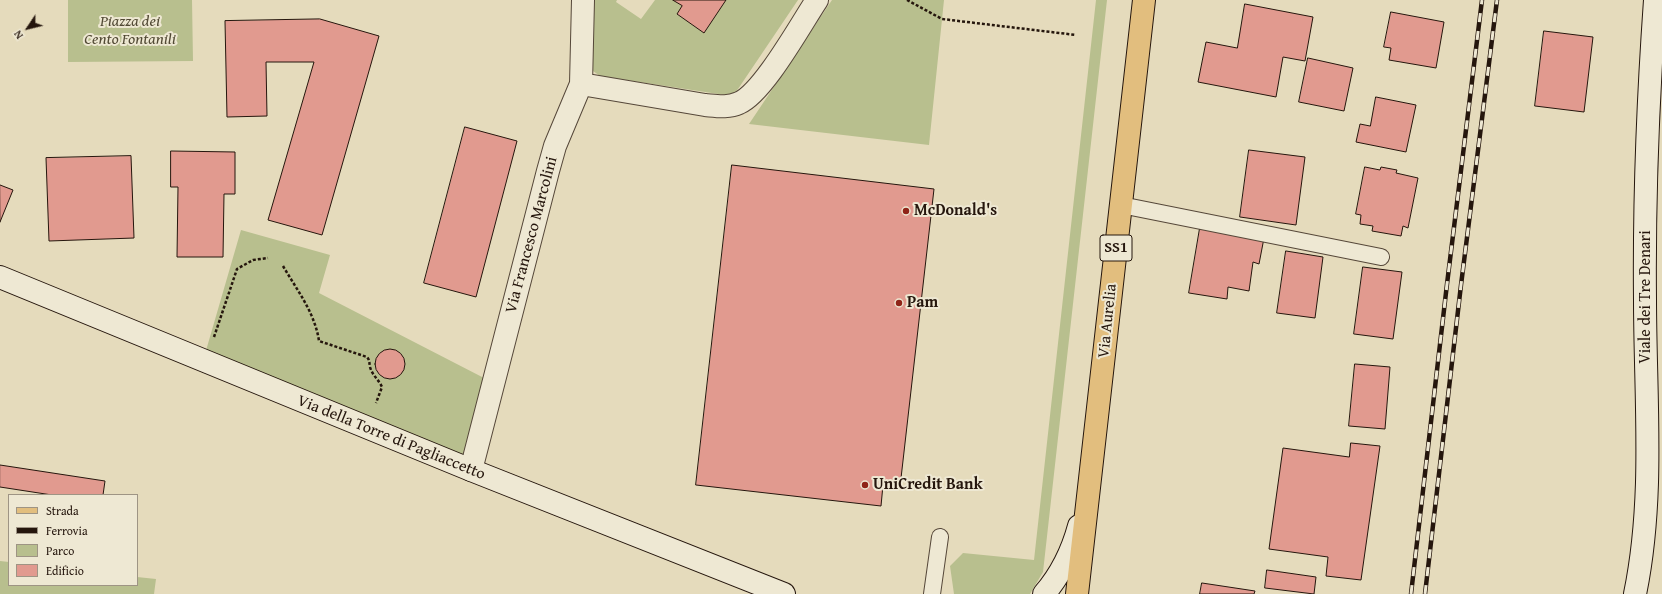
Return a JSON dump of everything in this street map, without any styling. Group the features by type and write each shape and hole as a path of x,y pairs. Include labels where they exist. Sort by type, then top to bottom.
{"main road":[{"name":"Via Aurelia","path":"1077,594 1144,0"}],"street":[{"name":"Via Francesco Marcolini","path":"471,470 555,146 581,84 583,0"},
{"path":"581,84 720,107 739,103 748,98 763,83 817,0"},
{"name":"Viale dei Tre Denari","path":"1635,594 1645,530 1647,486 1645,297 1646,181 1655,0"},
{"name":"Via della Torre di Pagliaccetto","path":"0,278 366,428 784,594"},
{"path":"1044,594 1055,582 1066,564 1088,496"}],"lane":[{"path":"1121,205 1381,256"},
{"path":"932,594 940,537"}],"path":[{"path":"906,0 942,19 1076,35"},
{"path":"214,343 214,338 237,269 253,260 268,258"},
{"path":"283,266 311,314 317,328 319,341 367,357 370,361 373,374 379,379 382,387 366,428"}],"green space":[{"name":"Piazza dei Cento Fontanili","path":"68,0 192,0 193,61 68,62"},
{"path":"592,0 617,0 616,2 641,19 655,0 673,0 682,6 677,14 704,33 726,0 798,0 738,89 733,94 725,95 600,76 593,71 590,64"},
{"path":"832,0 944,0 929,145 749,124"},
{"path":"1096,0 1107,0 1043,572 1030,594 954,594 950,566 963,553 1034,560"},
{"path":"241,230 330,255 319,293 484,378 464,456 205,354"},
{"path":"0,561 8,562 8,586 138,586 138,577 156,579 154,594 0,594"}],"building":[{"path":"673,0 726,0 704,33 677,14 682,6"},
{"path":"1245,4 1313,17 1305,61 1283,57 1276,97 1198,82 1206,42 1237,48"},
{"path":"1391,12 1444,22 1436,68 1389,60 1391,48 1384,47"},
{"path":"320,19 379,36 322,235 268,220 314,62 266,62 267,116 227,117 225,21"},
{"path":"1544,31 1593,37 1584,112 1535,106"},
{"path":"1308,58 1353,68 1344,111 1299,102"},
{"path":"1376,97 1416,105 1406,152 1356,142 1360,124 1370,126"},
{"path":"465,127 517,141 476,297 424,283"},
{"path":"1249,150 1305,157 1296,225 1240,217"},
{"path":"171,151 235,152 235,194 224,194 223,257 177,257 178,187 171,187"},
{"path":"131,156 134,238 49,241 46,158"},
{"path":"732,165 934,189 900,487 883,485 881,506 696,485"},
{"path":"1365,167 1380,170 1381,167 1397,170 1396,173 1418,178 1408,228 1403,226 1401,236 1372,231 1373,226 1360,224 1361,215 1356,214"},
{"path":"0,185 13,190 0,222"},
{"path":"1200,228 1264,238 1259,264 1253,262 1249,291 1228,287 1227,299 1189,293"},
{"path":"1286,251 1323,257 1315,318 1277,313"},
{"path":"1363,267 1402,272 1393,339 1354,334"},
{"path":"390,349 401,353 405,364 401,375 390,379 379,375 375,364 379,353"},
{"path":"1355,364 1390,367 1385,429 1349,426"},
{"path":"1351,443 1380,446 1361,580 1326,576 1328,557 1269,549 1283,448 1349,457"},
{"path":"0,465 105,481 103,494 46,494 0,487"},
{"path":"1267,570 1316,577 1314,594 1265,588"},
{"path":"1202,583 1255,591 1254,594 1200,594"}],"railway":[{"path":"1411,594 1482,0"},
{"path":"1425,594 1461,285 1497,0"}],"place":[{"name":"McDonald's","path":"906,211"},
{"name":"Pam","path":"899,303"},
{"name":"UniCredit Bank","path":"865,485"}]}
